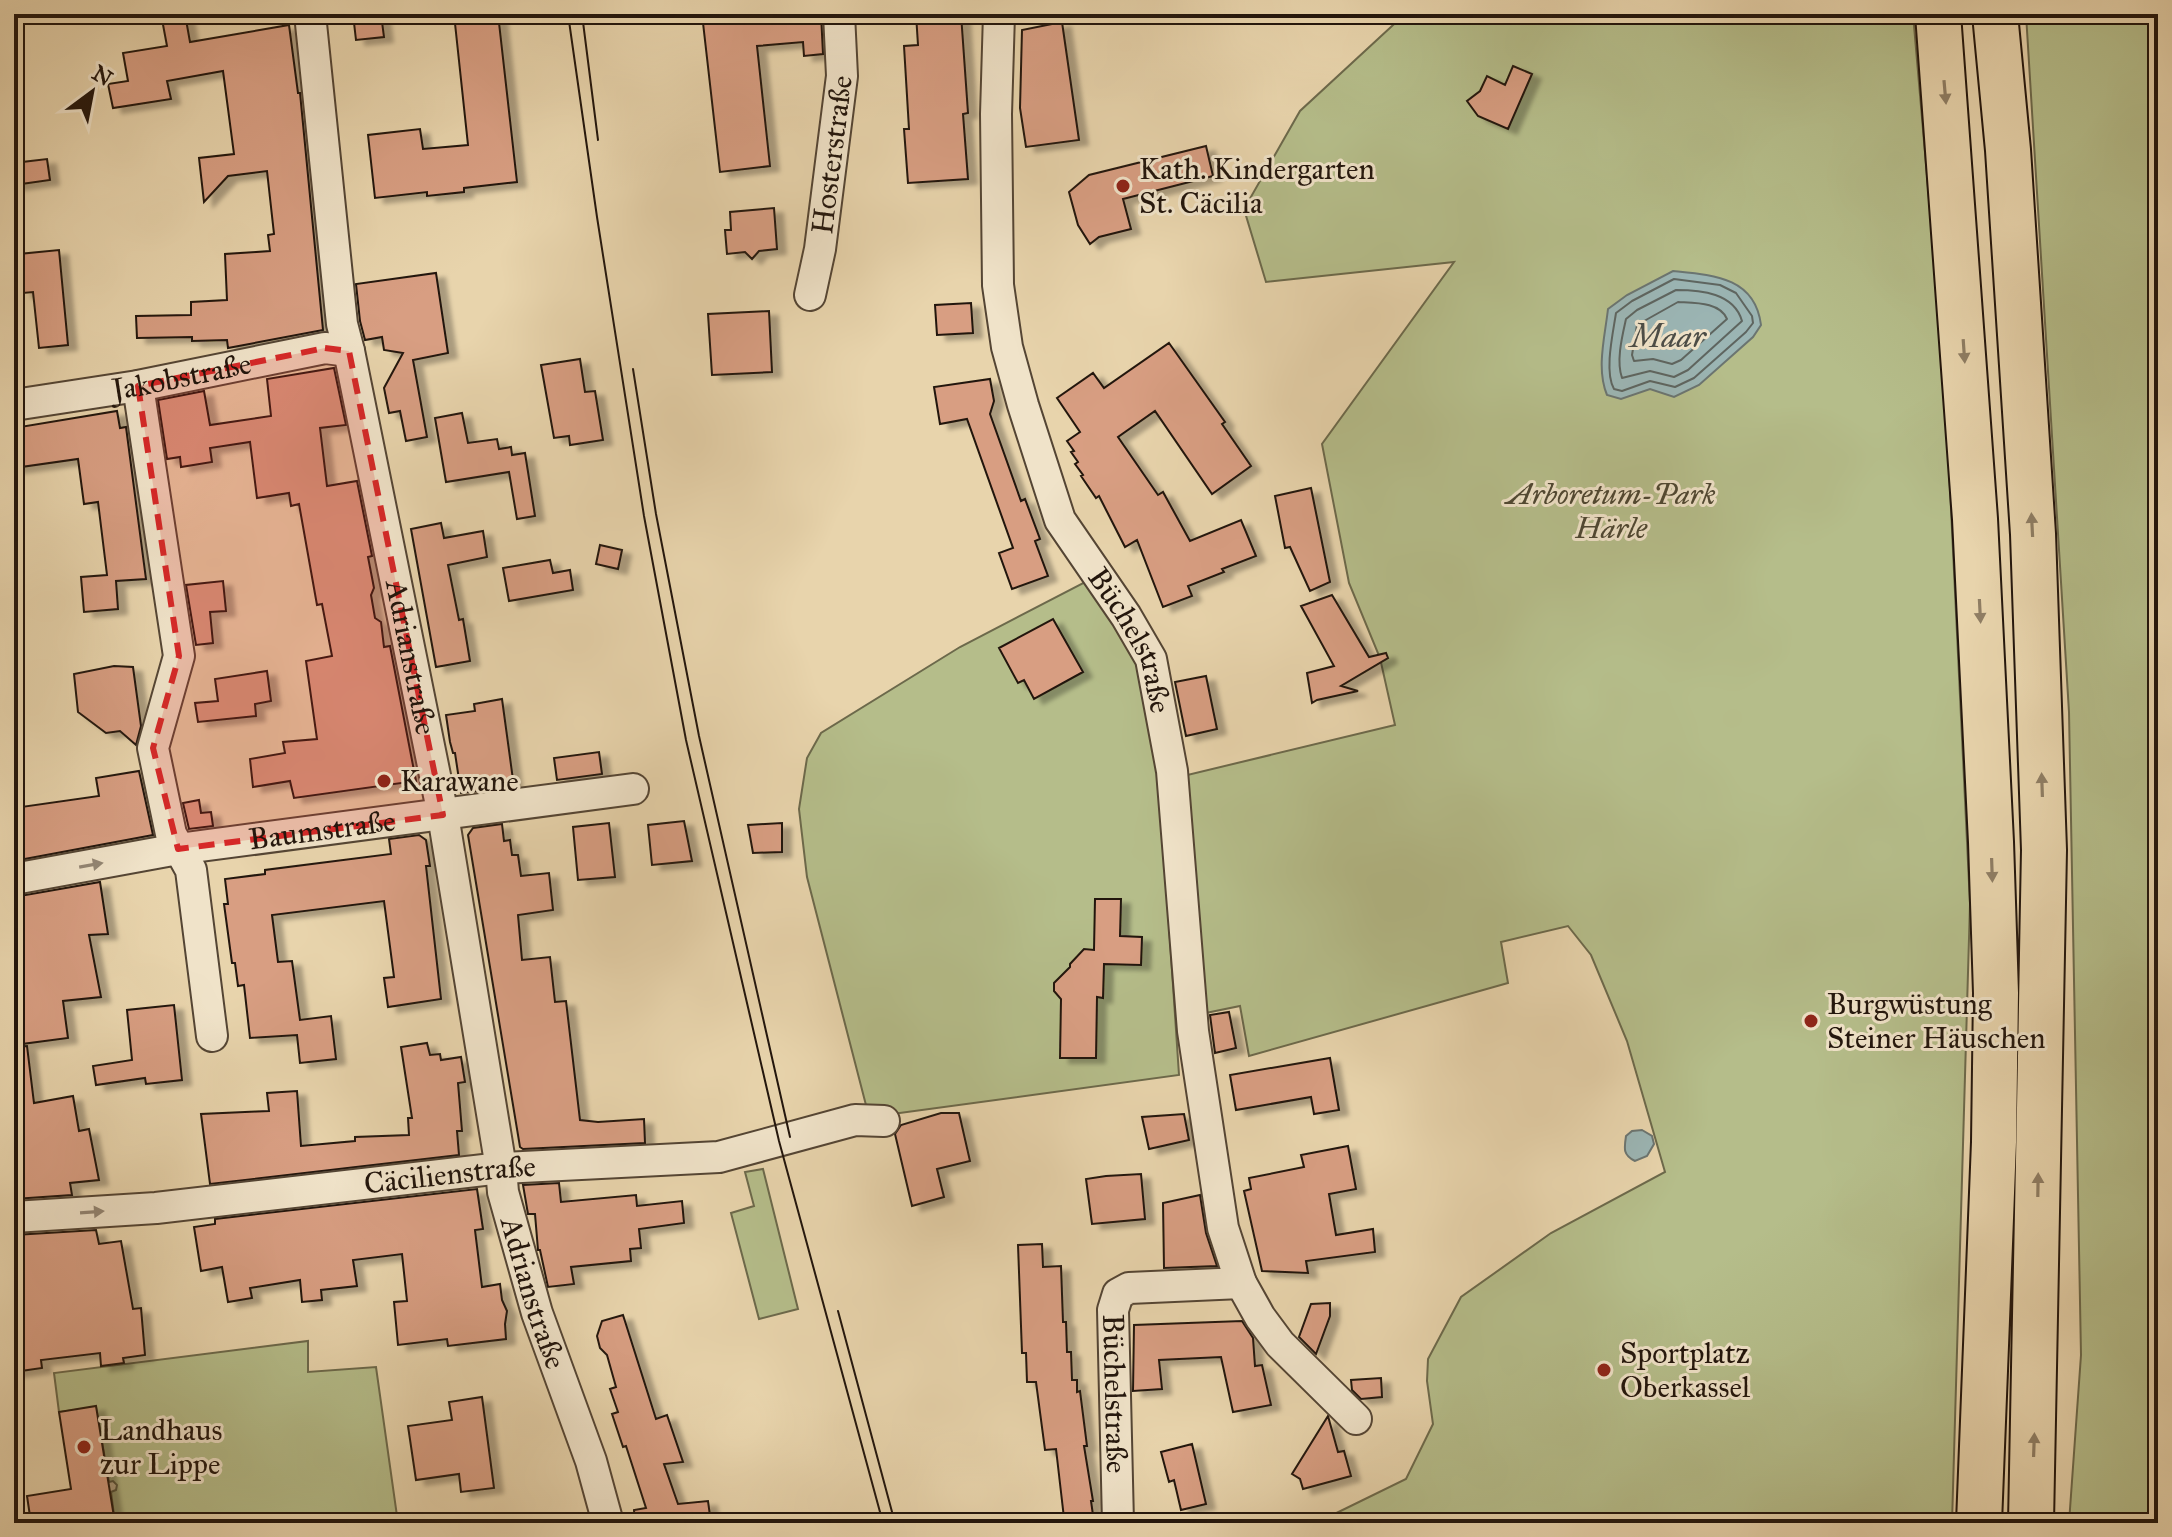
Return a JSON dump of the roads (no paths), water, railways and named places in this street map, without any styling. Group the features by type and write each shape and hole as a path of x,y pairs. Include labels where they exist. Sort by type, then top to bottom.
{"highway":[{"path":"1938,14 1975,519 1996,993 1994,1142 1979,1523"},
{"path":"1995,14 2008,150 2033,534 2044,850 2031,1523"}],"street":[{"name":"Adrianstraße","path":"310,14 342,324 443,815 503,1192 537,1313 591,1461 608,1523"},
{"name":"Hosterstraße","path":"810,295 820,249 842,76 839,14"},
{"name":"Büchelstraße","path":"999,14 996,114 998,285 1007,347 1060,520 1126,616 1151,659 1172,771 1193,1031 1223,1228 1241,1283 1260,1317 1280,1344 1356,1419"},
{"name":"Jakobstraße","path":"14,405 138,386 325,348 349,351"},
{"path":"138,386 179,656 153,748 171,834 191,870 212,1036"},
{"name":"Baumstraße","path":"14,879 178,849 633,789"},
{"name":"Cäcilienstraße","path":"14,1217 156,1208 501,1168 719,1157 855,1120 884,1121"},
{"name":"Büchelstraße","path":"1118,1523 1113,1310 1118,1294 1129,1288 1241,1283"}],"water":[{"name":"Maar","path":"1673,271 1717,277 1741,288 1757,309 1761,325 1753,337 1699,385 1674,397 1650,389 1621,399 1607,395 1602,363 1608,309 1627,295"},
{"path":"1642,1130 1652,1136 1654,1144 1647,1156 1635,1161 1625,1151 1626,1136 1632,1131"}],"tram line":[{"path":"568,14 644,516 686,740 779,1141 883,1523"},
{"path":"582,14 598,140"},
{"path":"633,369 656,514 699,736 790,1137"},
{"path":"838,1311 895,1523"}],"place":[{"name":"Kath. Kindergarten St. Cäcilia","path":"1123,186"},
{"name":"Karawane","path":"384,781"},
{"name":"Burgwüstung Steiner Häuschen","path":"1811,1021"},
{"name":"Sportplatz Oberkassel","path":"1604,1370"},
{"name":"Landhaus zur Lippe","path":"84,1447"}],"park label":[{"name":"Arboretum-Park Härle","path":"1611,511"}]}
